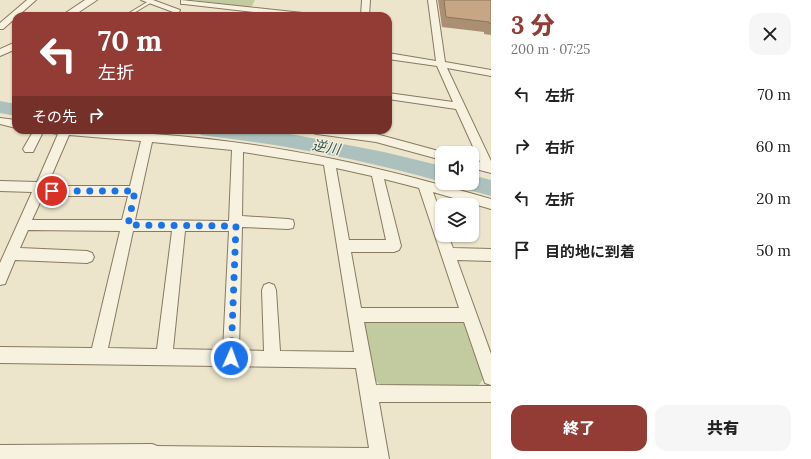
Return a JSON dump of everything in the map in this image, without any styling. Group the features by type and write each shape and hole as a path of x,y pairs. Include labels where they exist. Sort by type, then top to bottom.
{"street":[{"path":"18,12 32,0"},
{"path":"72,12 92,0"},
{"path":"256,10 260,0"},
{"path":"365,12 366,0"},
{"path":"432,0 442,64 478,146"},
{"path":"147,1 171,12"},
{"path":"174,12 184,1 269,12"},
{"path":"0,27 12,17"},
{"path":"0,64 2,50 12,46"},
{"path":"392,57 491,73"},
{"path":"392,97 460,106"},
{"path":"0,121 12,123"},
{"path":"29,149 37,134"},
{"path":"0,279 39,189 60,134"},
{"path":"99,134 238,147 329,163 424,185 491,204"},
{"path":"346,134 376,138 435,154"},
{"path":"98,357 147,139"},
{"path":"231,358 238,147"},
{"path":"479,147 489,169 479,166"},
{"path":"0,456 380,458 329,163"},
{"path":"344,246 394,246 376,173"},
{"path":"424,185 491,377"},
{"path":"0,186 39,189 135,191"},
{"path":"24,225 288,224"},
{"path":"164,357 180,225"},
{"path":"11,254 87,257"},
{"path":"448,254 491,254"},
{"path":"269,290 272,359"},
{"path":"355,315 469,315"},
{"path":"0,355 363,360"},
{"path":"368,393 491,394"}],"lane":[{"path":"132,12 147,1"}],"green space":[{"path":"192,0 255,0 252,6 248,7"},
{"path":"459,319 465,322 484,378 478,386 380,385 373,378 364,323 367,320"}],"building":[{"path":"444,0 491,0 491,24 489,22 446,17"}],"waterway":[{"name":"逆川","path":"0,107 12,109"},
{"name":"逆川","path":"242,134 326,147 384,159 435,172"},
{"name":"逆川","path":"479,185 491,188"}],"route":[{"path":"52,191 135,191 128,225 236,226 231,358"}]}
